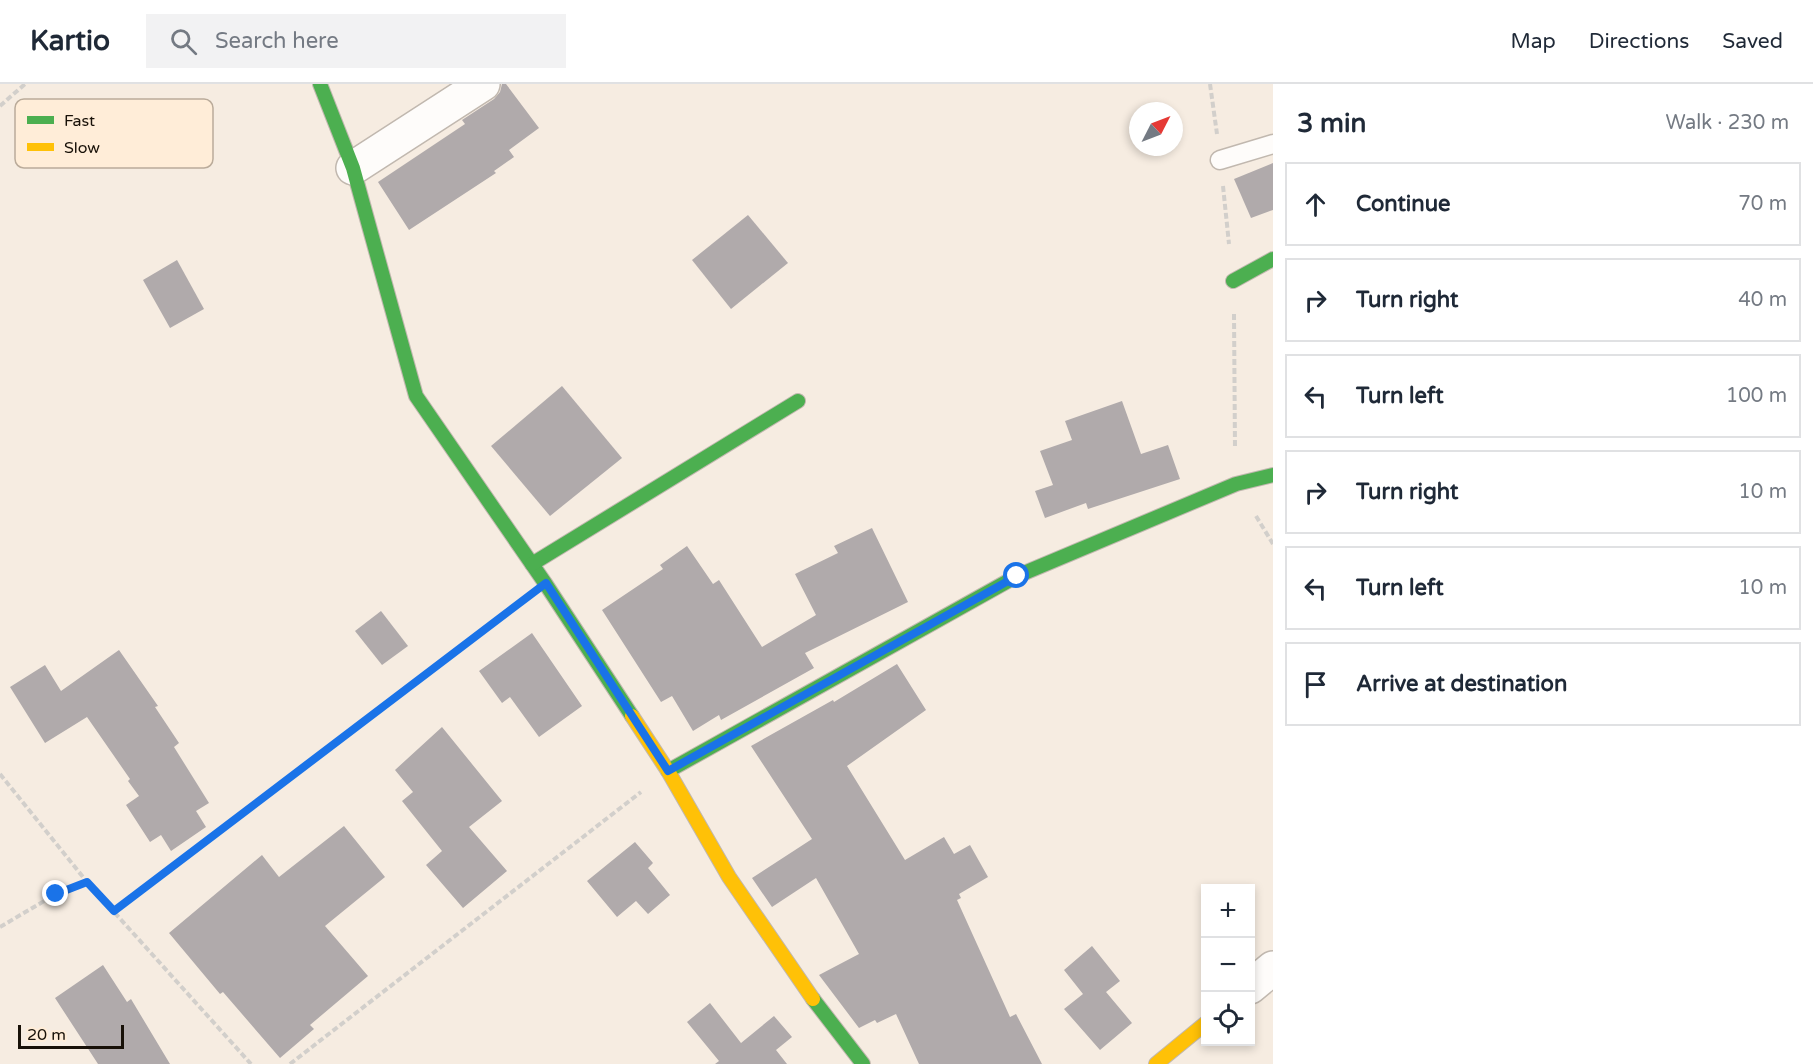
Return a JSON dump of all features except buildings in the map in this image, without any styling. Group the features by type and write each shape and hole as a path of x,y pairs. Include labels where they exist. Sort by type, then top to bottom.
{"street":[{"path":"320,84 352,168 416,396 546,583 668,771 729,877 813,999 863,1064"},
{"path":"352,168 483,84"},
{"path":"1233,281 1273,259"},
{"path":"532,564 798,401"},
{"path":"668,771 1017,576 1236,484 1273,475"},
{"path":"1255,984 1273,968"},
{"path":"1156,1064 1201,1027"}],"lane":[{"path":"1220,160 1273,144"}],"path":[{"path":"0,106 25,84"},
{"path":"114,911 546,583"},
{"path":"290,1064 668,771"},
{"path":"0,774 87,882 251,1064"},
{"path":"0,927 56,894 87,882"}],"traffic: fast":[{"path":"320,84 353,168 416,396 545,583 632,716"},
{"path":"1233,281 1273,259"},
{"path":"532,564 798,401"},
{"path":"668,771 1017,576 1236,484 1273,475"},
{"path":"813,999 863,1064"}],"traffic: slow":[{"path":"632,716 668,771 729,877 813,999"},
{"path":"1156,1064 1201,1027"}],"route":[{"path":"56,894 87,882 114,911 546,583 668,771 1017,576"}]}
